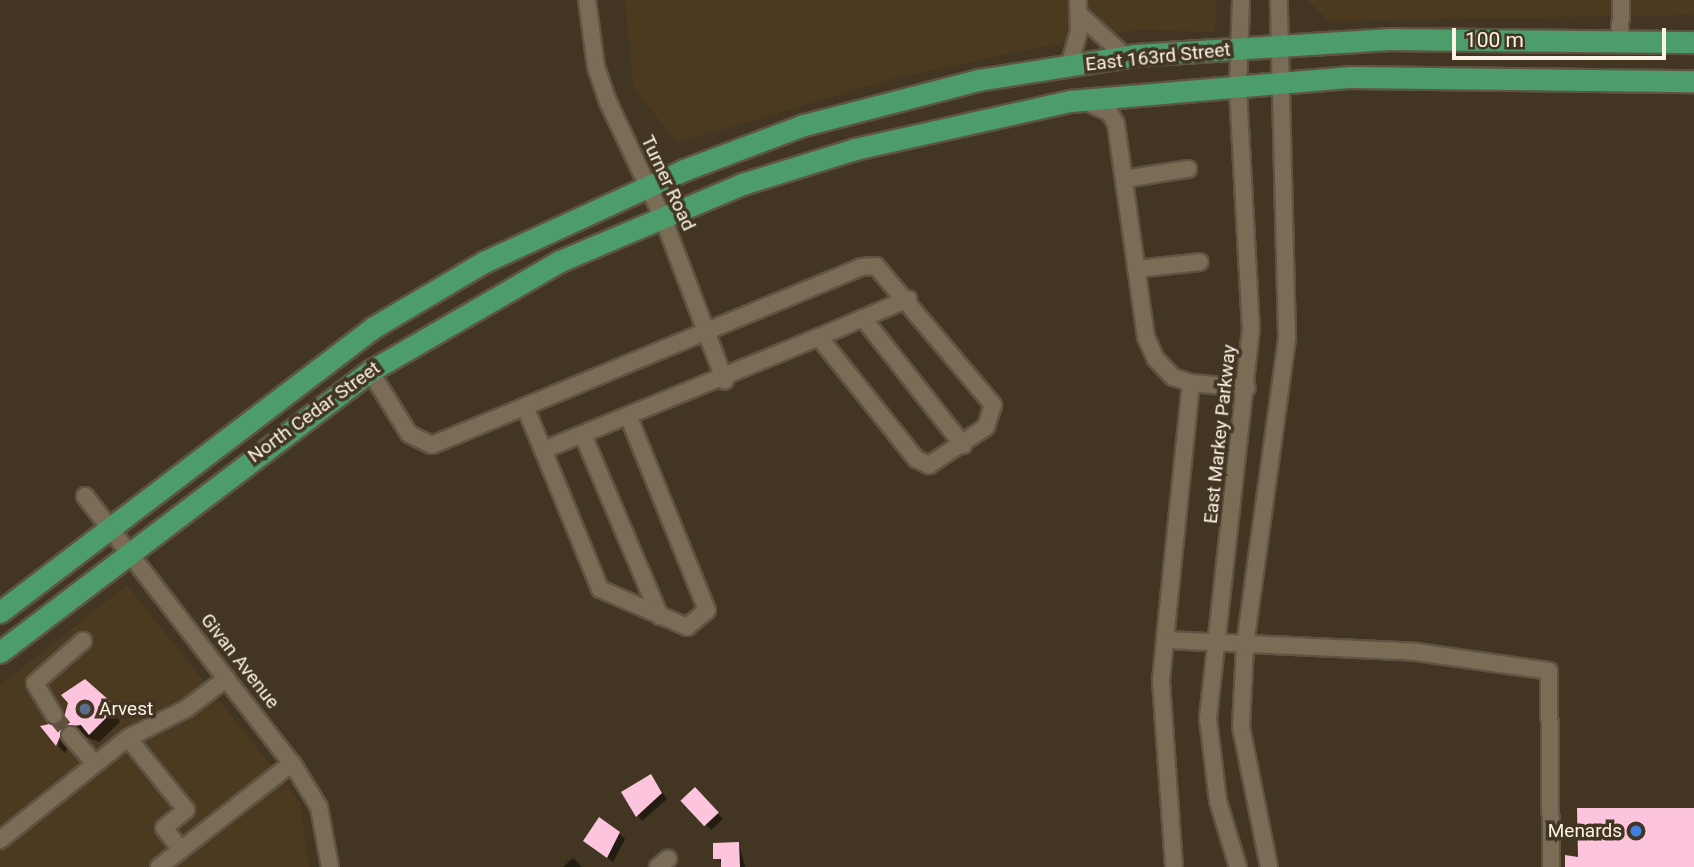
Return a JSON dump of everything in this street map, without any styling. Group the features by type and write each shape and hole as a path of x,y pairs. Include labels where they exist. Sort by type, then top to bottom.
{"main road":[{"name":"East 163rd Street","path":"644,187 804,125 978,80 1126,57 1391,39 1694,42"},
{"name":"East 163rd Street","path":"661,219 855,149 1083,100 1284,82 1414,76 1694,82"},
{"name":"North Cedar Street","path":"0,612 108,526 374,327 484,262 644,187"},
{"name":"North Cedar Street","path":"0,652 128,552 370,371 560,261 661,219"}],"street":[{"name":"Turner Road","path":"587,0 596,67 644,187 661,219 725,381"},
{"name":"East Markey Parkway","path":"1238,867 1219,801 1208,718 1219,645 1251,330 1238,87 1241,0"},
{"path":"1269,867 1241,727 1245,645 1287,337 1284,82 1279,0"},
{"path":"1620,41 1621,0"},
{"path":"1079,7 1126,57"},
{"path":"1069,66 1079,7"},
{"path":"1083,100 1110,113 1116,124 1146,337 1156,359 1173,377 1191,383 1247,388"},
{"path":"1124,179 1188,169"},
{"path":"1136,269 1200,262"},
{"path":"370,371 421,443 432,445 861,267 876,266 908,299 993,405 986,427 941,462 916,459 819,337"},
{"path":"543,450 725,381 908,299"},
{"path":"863,318 963,445"},
{"path":"1174,867 1161,681 1191,383"},
{"path":"525,407 600,589 687,627 707,610 629,418"},
{"path":"583,435 660,616"},
{"name":"Givan Avenue","path":"85,496 292,763 319,807 331,867"},
{"path":"1165,640 1219,645 1416,652 1549,671 1551,867"},
{"path":"54,715 35,683 83,641"},
{"path":"0,840 128,738 186,709 227,678"},
{"path":"70,735 95,764"},
{"path":"128,738 186,810 164,828 181,850"},
{"path":"159,867 292,763"}],"shaded area":[{"path":"625,0 1216,0 1215,32 1138,30 1031,49 896,78 677,143 633,87"},
{"path":"1308,0 1694,0 1694,15 1329,21"},
{"path":"127,585 300,802 309,867 0,867 0,685"}],"building":[{"name":"Arvest","path":"85,679 111,702 111,713 89,735 81,725 64,727 56,746 40,726 63,721 68,703 61,695"},
{"path":"651,774 662,793 636,817 621,792"},
{"path":"695,787 719,813 704,826 680,801"},
{"name":"Menards","path":"1577,808 1694,808 1694,867 1565,867 1565,855 1578,857"},
{"path":"599,817 620,832 607,858 583,841"},
{"path":"739,842 740,867 721,867 721,859 713,859 713,843"}],"tunnel":[{"path":"54,715 70,735"}],"place":[{"name":"Arvest","path":"85,709"},
{"name":"Menards","path":"1636,831"}]}
